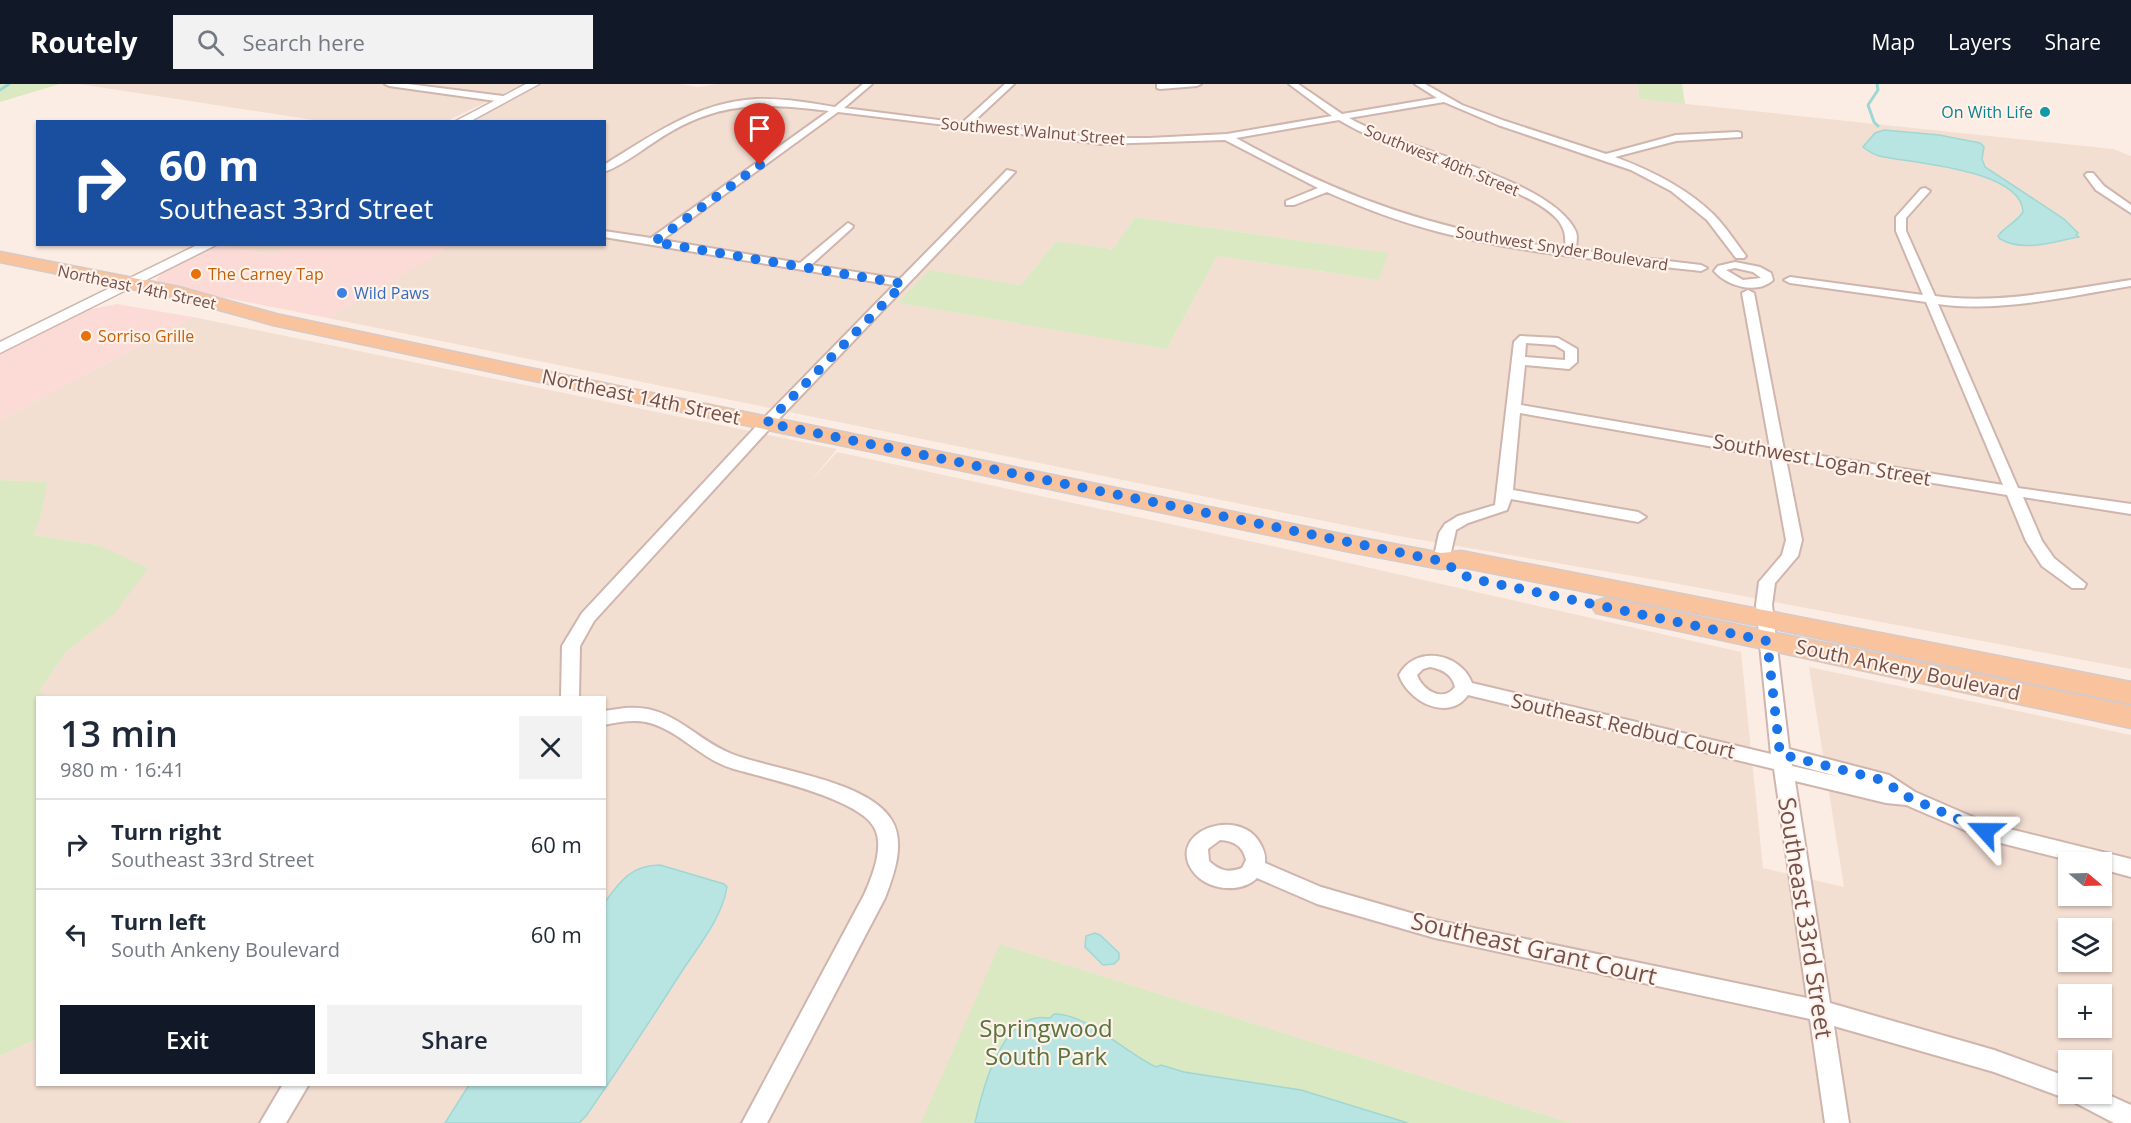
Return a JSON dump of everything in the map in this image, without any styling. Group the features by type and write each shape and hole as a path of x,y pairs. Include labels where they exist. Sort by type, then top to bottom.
{"main road":[{"name":"Northeast 14th Street","path":"0,257 131,283 273,319 1397,554"},
{"name":"Northeast 14th Street","path":"0,273 155,306 273,319"},
{"name":"South Ankeny Boulevard","path":"1397,554 1441,561 1469,578 2131,693"},
{"name":"South Ankeny Boulevard","path":"1766,629 2131,717"}],"street":[{"path":"389,84 503,99"},
{"path":"463,120 534,84"},
{"path":"654,242 868,84"},
{"path":"963,126 1010,84"},
{"path":"1160,86 1197,84"},
{"name":"Southwest 40th Street","path":"1293,84 1341,117 1408,149 1475,172 1538,199 1563,220 1571,234 1570,251"},
{"path":"1419,84 1444,99 1509,125 1608,156 1657,180 1699,208 1724,232 1755,280"},
{"name":"Southwest Walnut Street","path":"606,168 692,116 729,103 768,101 1102,141 1227,137 1444,99"},
{"path":"1608,156 1676,138 1738,135"},
{"name":"Southwest Snyder Boulevard","path":"1227,137 1277,166 1326,189 1439,228 1490,240 1701,268 1724,269 1743,265 1755,280"},
{"path":"570,696 571,646 588,617 767,423 1010,172"},
{"path":"2090,175 2105,193 2131,210"},
{"path":"1290,203 1326,189"},
{"path":"1925,191 1901,217 1900,224 2012,492 2043,555 2048,562 2078,584"},
{"path":"802,267 848,226"},
{"path":"606,234 903,284"},
{"path":"0,348 207,246"},
{"path":"1724,269 1740,256"},
{"path":"1724,269 1755,280 1790,280 1932,301 1996,302 2131,283"},
{"name":"Southeast 33rd Street","path":"1755,280 1777,453 1794,540 1790,556 1767,582 1766,629 1782,763 1837,1123"},
{"path":"2112,286 2131,295"},
{"path":"1441,561 1448,532 1454,525 1465,519 1492,513 1502,507 1519,360"},
{"name":"Southwest Logan Street","path":"1515,408 2012,492 2131,509"},
{"path":"1505,492 1638,518"},
{"name":"Southeast Redbud Court","path":"1464,688 1782,763 1886,795 1908,797 1985,831 2131,868"},
{"path":"606,718 645,714 672,723 702,746 727,760 840,794 869,807 883,823 886,856 884,872 874,898 753,1123"},
{"name":"Southeast Grant Court","path":"1254,867 1317,895 1435,929 1820,1011 1994,1061 2058,1085"},
{"path":"272,1123 296,1086"},
{"path":"2101,1104 2131,1118"}],"shaded area":[{"path":"79,84 524,84 449,120 313,120"},
{"path":"538,84 679,84 698,87 717,84 1638,84 1639,99 2113,149 2131,156 2131,669 1668,582 1398,536 328,318 448,247 439,246 606,246 606,120 465,120","holes":["1135,217 1387,253 1379,280 1217,256 1167,349 899,303 929,271 1021,285 1056,241 1113,249"]},
{"path":"214,246 272,255 288,246 449,247 328,318 165,286 157,282 157,278 163,272"},
{"path":"222,246 290,246 272,255"},
{"path":"117,304 193,317 0,420 0,352 86,310"},
{"path":"193,317 837,449 810,482 837,452 1309,554 1741,652 1763,868 1844,887 1809,667 2131,735 2131,1123 1571,1123 1003,945 926,1123 0,1123 0,1056 36,1039 36,1086 606,1086 606,696 45,696 39,691 66,652 114,614 98,545 34,535 42,512 46,482 0,480 0,420"}],"green space":[{"path":"0,84 60,84 0,102"},
{"path":"1638,84 1682,84 1685,104 1639,99"},
{"path":"1135,217 1388,253 1379,280 1217,256 1167,349 898,303 929,270 1021,285 1056,241 1113,249"},
{"path":"0,480 47,482 42,512 34,535 98,545 148,568 114,614 66,652 39,691 46,696 36,696 36,1039 0,1056"},
{"name":"Springwood South Park","path":"1000,944 1571,1123 921,1123"}],"water":[{"path":"1884,130 1939,135 1980,143 1984,147 1982,159 1985,167 2064,219 2079,237 2030,246 2000,239 1998,236 2023,212 2018,198 2005,187 1986,178 1941,166 1873,154 1863,147 1875,133"},
{"path":"660,865 724,884 727,887 721,909 704,939 624,1061 586,1116 579,1123 445,1123 468,1086 606,1086 606,901 616,887 634,871"},
{"path":"1095,933 1119,953 1119,959 1114,964 1103,965 1085,947 1086,936"},
{"path":"1054,1014 1066,1015 1093,1027 1156,1067 1161,1065 1184,1072 1301,1090 1408,1123 975,1123 987,1078 1002,1046 1011,1033 1023,1023 1036,1018 1050,1018"}],"waterway":[{"path":"0,90 9,84"},
{"path":"1877,84 1878,90 1868,105 1874,122 1878,126"}],"place":[{"name":"On With Life","path":"2045,112"},
{"name":"The Carney Tap","path":"196,274"},
{"name":"Wild Paws","path":"342,293"},
{"name":"Sorriso Grille","path":"86,336"}],"route":[{"path":"760,165 654,242 903,284 767,423 1397,554 1441,561 1469,578 1767,641 1780,754 1882,780 1908,797 1985,831"}]}
